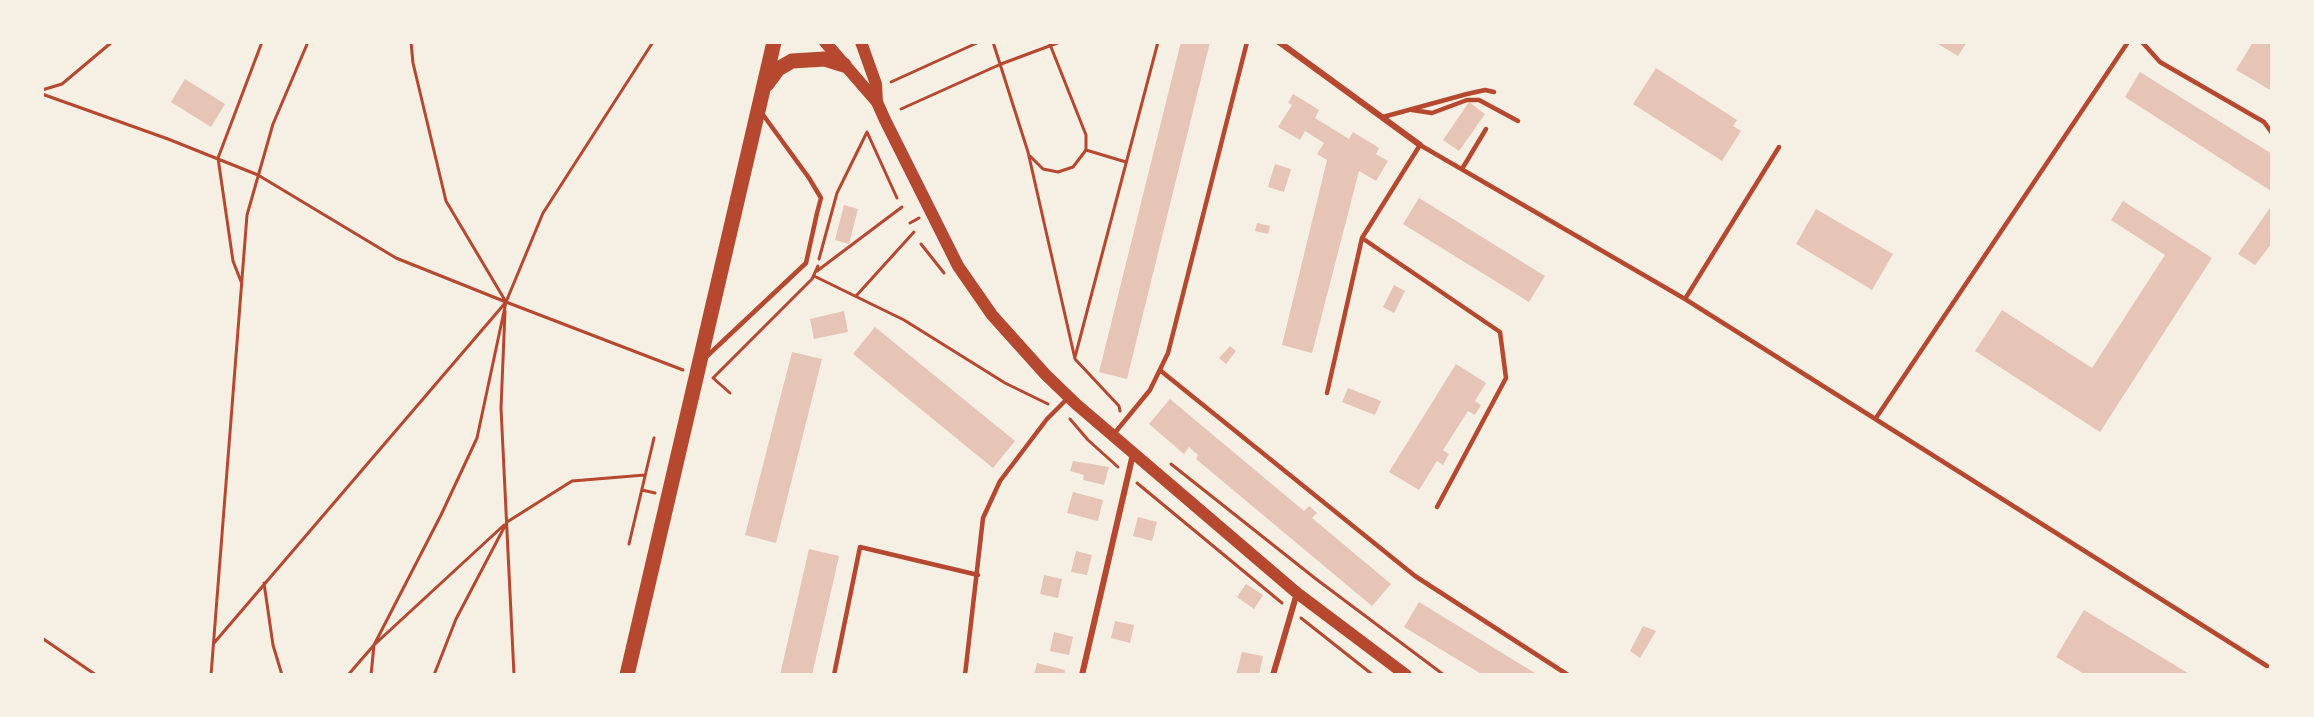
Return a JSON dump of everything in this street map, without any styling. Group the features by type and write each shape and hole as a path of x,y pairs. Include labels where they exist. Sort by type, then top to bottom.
{"main road":[{"path":"627,675 774,42"},
{"path":"825,42 877,102 958,266 992,315 1069,397 1297,593 1406,675"},
{"path":"861,42 876,84 877,102"},
{"path":"759,101 778,69 792,61 825,59 844,65"}],"street":[{"path":"1279,42 1420,145"},
{"path":"1082,675 1134,453"},
{"path":"1273,675 1297,593"}],"lane":[{"path":"1113,435 1161,372 1248,42"},
{"path":"1876,418 2128,42"},
{"path":"2142,42 2160,62 2264,122 2272,133"},
{"path":"1383,117 1412,110 1425,103 1485,90 1494,92"},
{"path":"1412,110 1432,113 1467,100 1479,100 1518,121"},
{"path":"701,362 806,263 821,198 759,101"},
{"path":"1462,169 1486,129"},
{"path":"1327,393 1362,238 1420,145 1685,299 2267,666"},
{"path":"1685,299 1779,147"},
{"path":"1362,238 1500,332 1506,378 1437,507"},
{"path":"1161,372 1415,576 1568,675"},
{"path":"965,675 983,518 1005,473 1069,397"},
{"path":"834,675 860,547 978,575"}],"path":[{"path":"42,92 62,84 112,42"},
{"path":"243,286 233,261 218,158 262,42"},
{"path":"211,675 248,215 273,124 308,42"},
{"path":"411,42 413,63 446,201 506,302 501,408 514,675"},
{"path":"371,675 374,645 441,515 477,438 506,302 543,213 653,42"},
{"path":"891,82 979,42"},
{"path":"993,42 1028,152 1075,359 1119,406 1123,424"},
{"path":"901,109 1001,64 1049,44 1060,42"},
{"path":"1075,359 1158,42"},
{"path":"1028,152 1031,159 1043,169 1058,172 1073,167 1086,150 1086,135 1049,44"},
{"path":"42,92 258,175 396,258 684,370"},
{"path":"815,274 837,193 867,132 897,198"},
{"path":"1086,150 1126,162"},
{"path":"730,393 712,378 815,274 902,207"},
{"path":"856,296 914,232"},
{"path":"815,274 904,320 1005,383 1058,408"},
{"path":"214,643 506,302"},
{"path":"1066,415 1088,440 1128,476 1373,675"},
{"path":"629,544 654,438"},
{"path":"1169,463 1316,579 1444,675"},
{"path":"348,675 374,645 507,522 572,481 645,475"},
{"path":"434,675 456,619 507,522"},
{"path":"264,583 273,645 282,675"},
{"path":"42,638 96,675"}],"building":[{"path":"1181,42 1210,42 1127,379 1099,372"},
{"path":"1935,42 1967,42 1958,56"},
{"path":"2253,42 2272,42 2272,91 2236,70"},
{"path":"1656,68 1737,120 1733,126 1741,131 1722,161 1633,104"},
{"path":"2140,72 2272,154 2271,191 2125,97"},
{"path":"185,79 225,104 211,127 171,102"},
{"path":"1293,94 1319,110 1315,118 1349,139 1353,132 1379,148 1376,154 1388,161 1376,181 1359,171 1312,353 1282,345 1327,160 1317,154 1324,143 1305,131 1300,140 1278,127 1292,105 1288,103"},
{"path":"1469,102 1485,114 1459,151 1443,140"},
{"path":"1275,164 1291,169 1284,192 1268,187"},
{"path":"1419,198 1545,276 1529,302 1403,224"},
{"path":"2123,201 2212,258 2100,432 1975,351 2002,310 2092,368 2165,255 2111,220"},
{"path":"844,205 858,209 849,244 835,240"},
{"path":"2272,205 2272,243 2255,265 2238,254"},
{"path":"1816,209 1893,254 1872,290 1796,244"},
{"path":"1257,223 1270,226 1268,234 1255,231"},
{"path":"1394,285 1405,291 1394,313 1383,307"},
{"path":"844,311 848,332 814,339 810,319"},
{"path":"875,327 1015,441 993,468 853,354"},
{"path":"1230,346 1236,351 1226,364 1219,358"},
{"path":"792,352 822,359 776,543 745,535"},
{"path":"1456,364 1486,383 1475,401 1481,405 1475,415 1468,411 1443,450 1449,454 1443,465 1437,461 1419,490 1389,472"},
{"path":"1348,388 1381,401 1375,415 1342,402"},
{"path":"1170,399 1304,511 1309,506 1317,513 1312,518 1391,584 1372,606 1196,459 1198,455 1189,447 1184,454 1149,424"},
{"path":"1073,461 1109,467 1104,485 1083,480 1084,475 1070,471"},
{"path":"1073,492 1103,500 1098,521 1067,513"},
{"path":"1138,517 1157,522 1152,541 1133,536"},
{"path":"809,549 839,556 812,675 780,675"},
{"path":"1076,551 1092,555 1087,575 1071,572"},
{"path":"1044,575 1062,579 1058,598 1040,594"},
{"path":"1246,584 1263,595 1254,609 1237,597"},
{"path":"1419,602 1538,675 1483,675 1404,627"},
{"path":"2084,610 2191,675 2086,675 2056,657"},
{"path":"1115,621 1134,625 1130,643 1111,638"},
{"path":"1643,626 1656,631 1640,658 1630,651"},
{"path":"1054,632 1073,637 1069,655 1050,651"},
{"path":"1242,652 1263,656 1259,675 1236,675"},
{"path":"1037,663 1065,670 1064,675 1034,675"}]}
